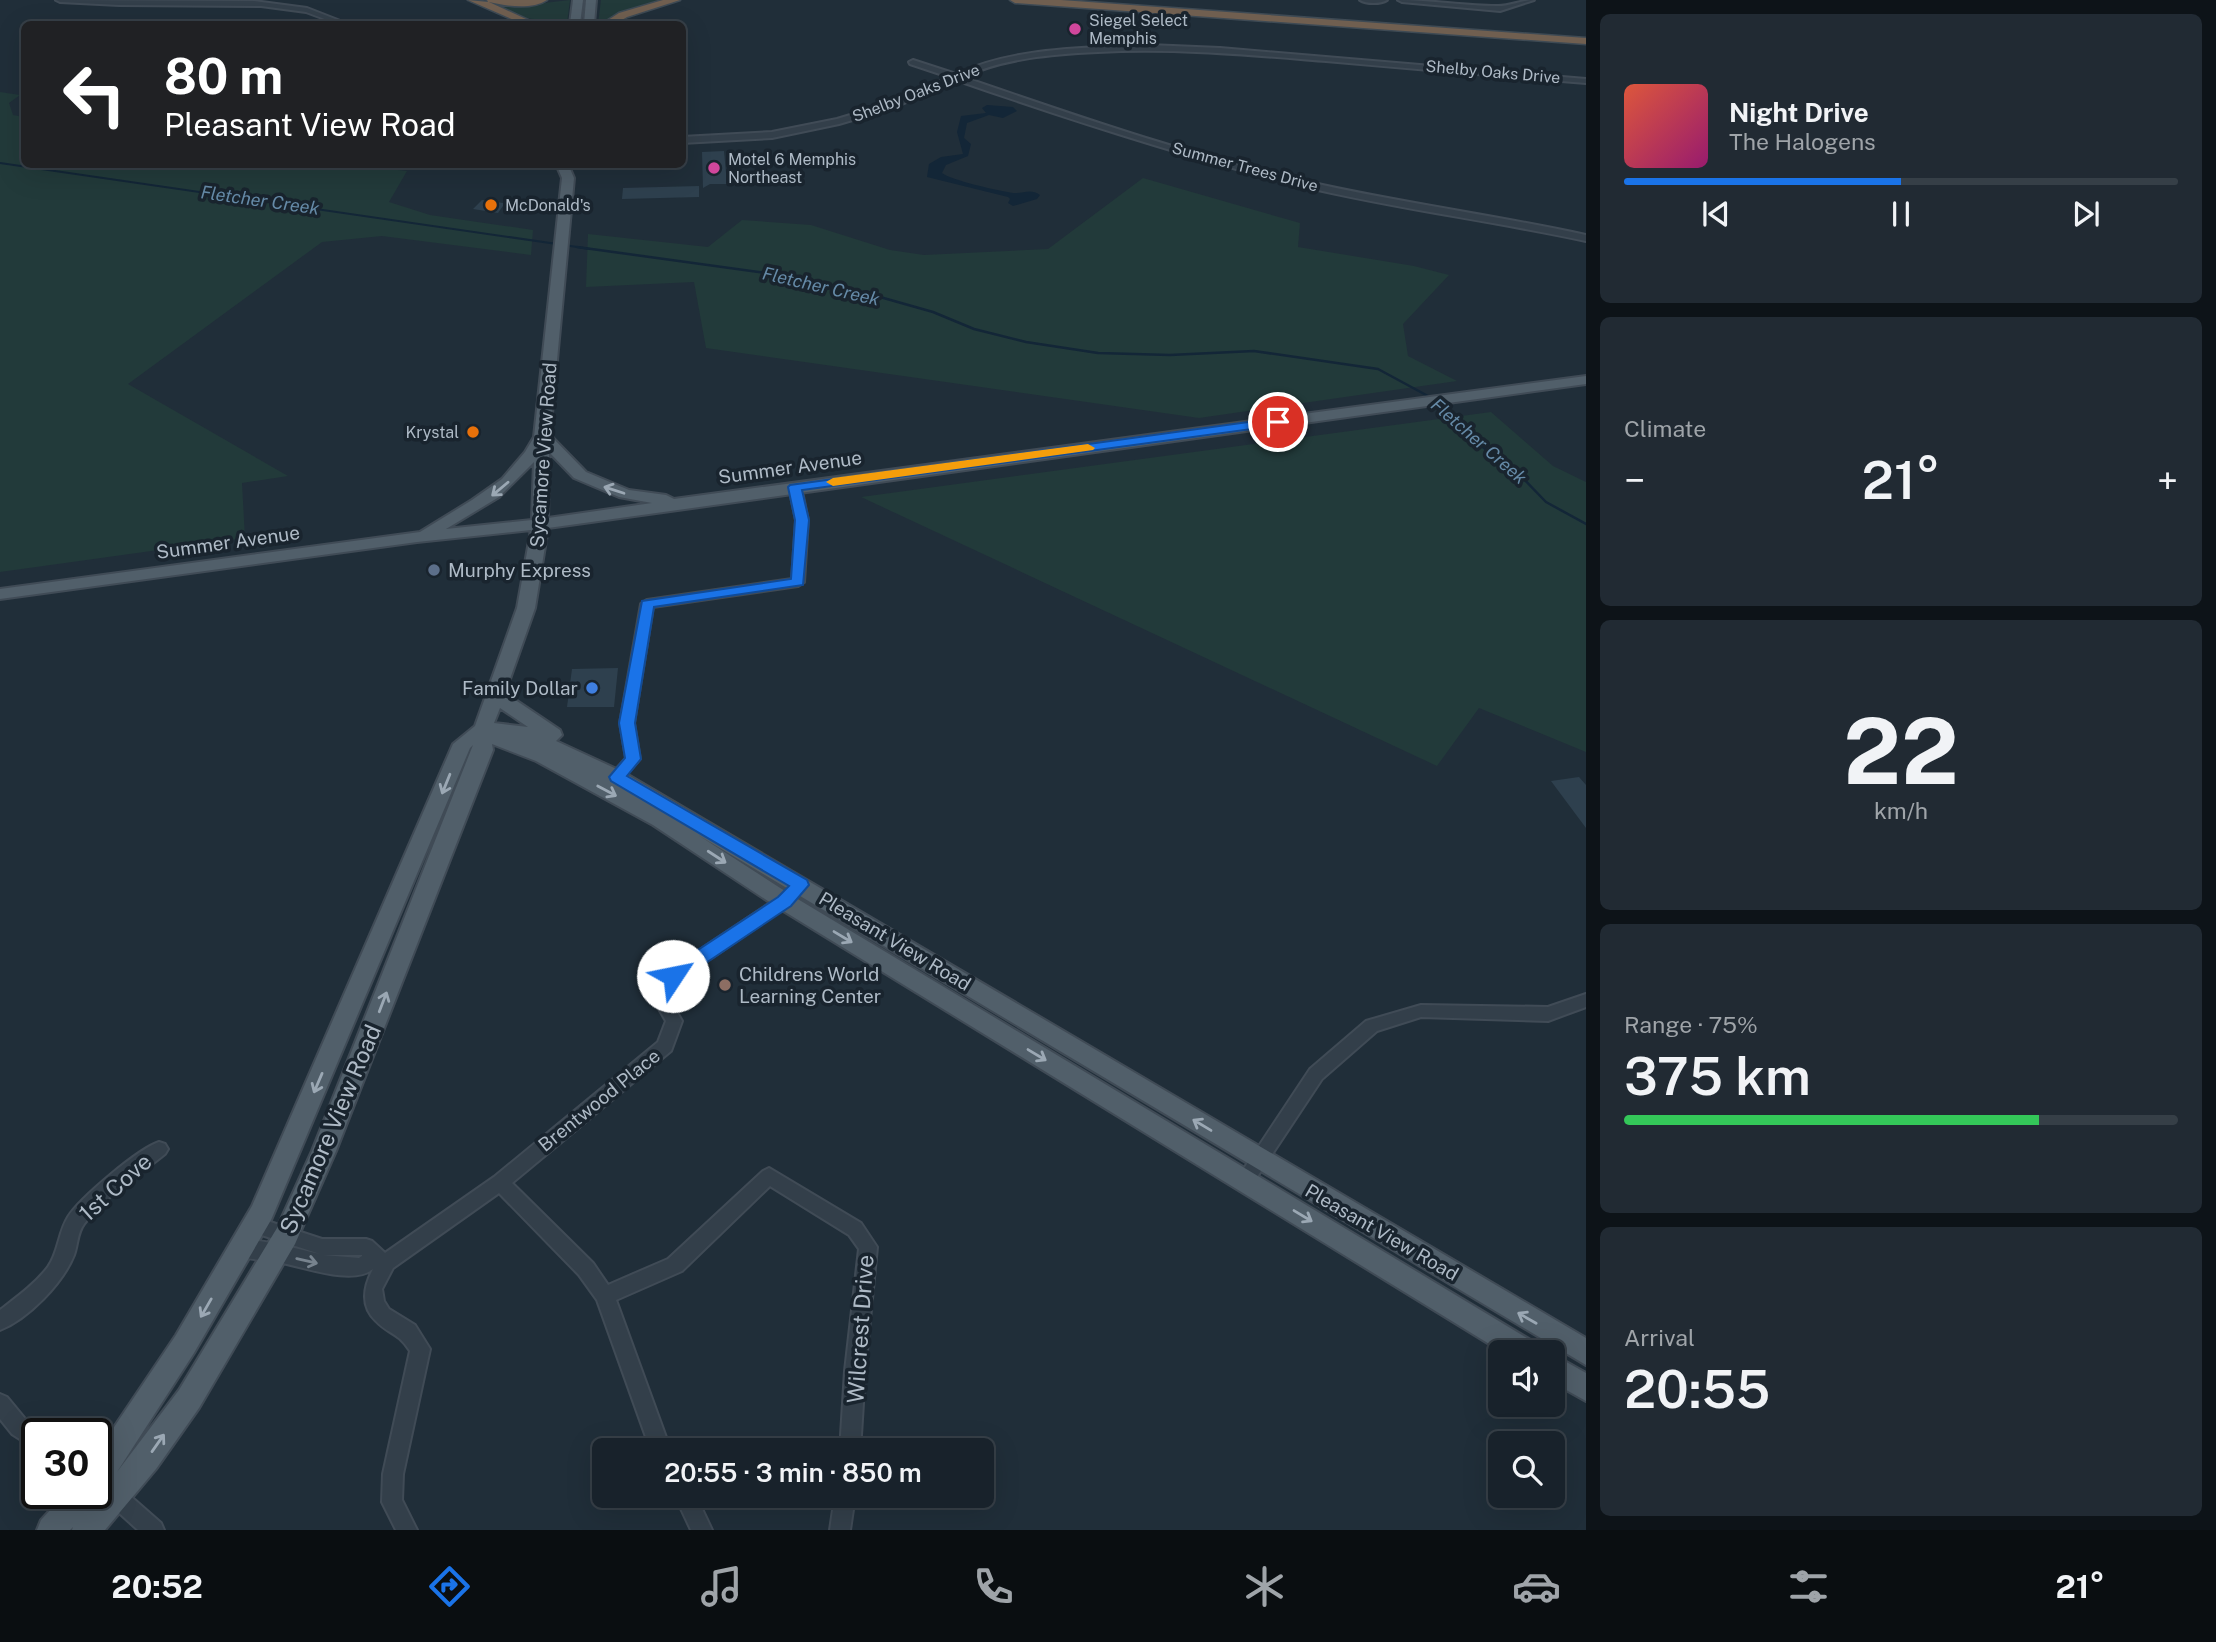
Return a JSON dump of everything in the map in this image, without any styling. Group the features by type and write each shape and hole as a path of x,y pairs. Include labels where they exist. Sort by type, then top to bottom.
{"highway":[{"path":"473,0 525,21"},
{"path":"492,0 525,3 542,0"},
{"path":"613,21 623,15 675,0"},
{"path":"1015,0 1586,41"},
{"path":"1141,0 1586,32"}],"main road":[{"path":"575,21 578,0"},
{"path":"589,21 592,0"},
{"name":"Sycamore View Road","path":"112,1480 146,1459 188,1399 281,1245 360,1059 483,750 483,729 526,608 540,524 542,436 569,168"},
{"name":"Summer Avenue","path":"0,593 417,537 540,524 1586,380"},
{"path":"417,537 486,501 513,478 534,452 542,436 580,475 605,488 681,503"},
{"path":"495,694 535,724 586,754 593,765"},
{"name":"Sycamore View Road","path":"112,1470 255,1225 288,1156 462,744 483,729"},
{"name":"Pleasant View Road","path":"483,729 521,732 593,765 800,885 1019,1016 1508,1340"},
{"name":"Pleasant View Road","path":"483,729 508,745 543,756 660,820 785,901 1003,1034 1586,1352"},
{"path":"1003,1034 1019,1016"},
{"path":"329,1056 360,1059"},
{"path":"1565,1375 1586,1388"},
{"path":"51,1530 70,1509"},
{"name":"Sycamore View Road","path":"86,1530 94,1509"}],"street":[{"path":"60,0 261,4"},
{"path":"227,0 307,10 336,21"},
{"path":"1364,0 1383,0"},
{"path":"1402,0 1500,9 1530,0"},
{"name":"Shelby Oaks Drive","path":"686,138 772,135 839,121 890,106 953,73 1021,57 1061,51 1149,47 1586,81"},
{"name":"Summer Trees Drive","path":"917,60 1069,111 1240,161 1586,237"},
{"name":"Summer Trees Drive","path":"1496,218 1586,231"},
{"path":"617,777 633,759 627,723 647,604 798,582 802,520 794,487"},
{"name":"Brentwood Place","path":"255,1225 281,1245 334,1266 362,1267 381,1260 500,1182 665,1046 674,1021 660,997 673,976 785,901 800,885"},
{"path":"1253,1171 1316,1074 1373,1026 1421,1011 1548,1014 1586,1000"},
{"name":"1st Cove","path":"0,1321 45,1286 67,1251 68,1232 80,1215 112,1185 159,1149"},
{"name":"Wilcrest Drive","path":"605,1296 674,1265 769,1175 855,1229 869,1247 855,1371 851,1438"},
{"path":"500,1182 586,1269 605,1296 656,1438"},
{"name":"Brentwood Place","path":"240,1249 281,1245"},
{"path":"381,1260 373,1288 374,1303 382,1315 408,1331 420,1349 393,1474 392,1502 407,1530"},
{"path":"0,1404 21,1428"},
{"path":"112,1494 154,1530"},
{"path":"691,1508 702,1530"},
{"path":"840,1530 843,1508"}],"green space":[{"path":"476,0 527,5 570,0 567,21 525,18"},
{"path":"601,0 667,0 606,21 598,21"},
{"path":"0,92 20,95 9,103 13,115 21,116 21,168 380,168 407,171 389,202 430,215 533,230 531,255 382,236 322,242 128,384 288,476 242,483 245,538 0,572"},
{"path":"1143,178 1300,223 1298,247 1414,266 1449,275 1403,324 1408,356 1457,381 1199,418 706,348 694,282 586,287 588,234 708,247 742,220 811,225 890,250 924,255 1048,249"},
{"path":"1491,412 1553,466 1586,482 1586,752 1479,708 1437,766 861,497"}],"water":[{"path":"987,105 1013,107 1017,111 1003,118 989,115 967,123 964,138 971,144 968,156 946,165 942,173 998,190 1013,193 1033,192 1040,195 1037,199 1013,206 1008,203 1008,197 927,177 929,164 941,157 963,154 957,132 961,116 986,113 982,108"}],"building":[{"path":"724,151 727,184 710,184 703,188 702,152"},
{"path":"699,186 699,197 622,199 623,188"},
{"name":"McDonald's","path":"482,200 505,203 498,213 473,209"},
{"name":"Family Dollar","path":"618,668 614,707 567,707 572,669"},
{"path":"1579,777 1586,785 1586,828 1551,781"}],"waterway":[{"name":"Fletcher Creek","path":"0,163 21,166"},
{"name":"Fletcher Creek","path":"34,168 557,244"},
{"name":"Fletcher Creek","path":"564,245 577,247"},
{"name":"Fletcher Creek","path":"577,247 788,276 880,297 933,312 974,329 1026,342 1098,353 1170,355 1254,351 1378,369 1439,402 1471,439 1514,469 1546,502 1586,524"},
{"name":"Fletcher Creek","path":"577,247 590,249"}],"slow traffic":[{"path":"833,482 1088,448"}],"place":[{"name":"Siegel Select Memphis","path":"1075,29"},
{"name":"Motel 6 Memphis Northeast","path":"714,168"},
{"name":"McDonald's","path":"491,205"},
{"name":"Krystal","path":"473,432"},
{"name":"Murphy Express","path":"434,570"},
{"name":"Family Dollar","path":"592,688"},
{"name":"Childrens World Learning Center","path":"725,985"}],"route":[{"path":"673,976 785,901 800,885 617,777 633,759 627,723 647,604 798,582 802,520 794,487 1278,422"}]}
